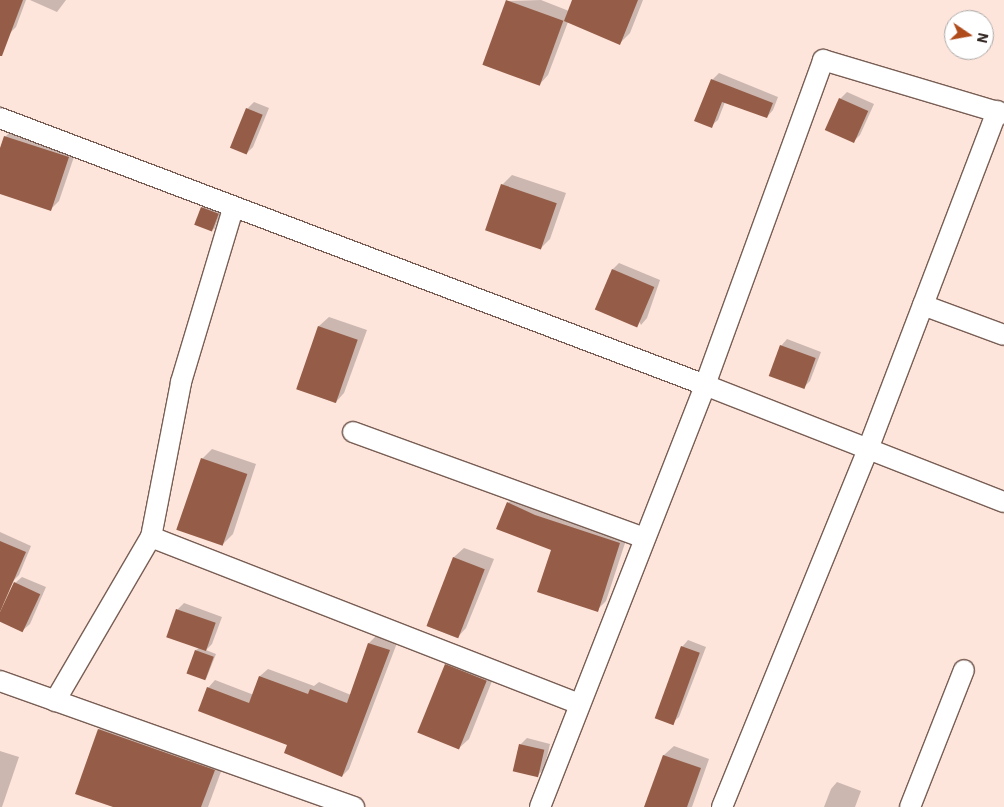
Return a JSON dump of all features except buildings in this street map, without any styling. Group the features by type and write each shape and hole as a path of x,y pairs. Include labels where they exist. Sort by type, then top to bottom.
{"street":[{"path":"540,807 705,385 824,60 1000,113 923,304 868,449 722,807"},
{"path":"0,118 233,208 705,385 1004,502"},
{"path":"55,701 151,537 181,382 233,208"},
{"path":"923,304 1004,335"},
{"path":"353,432 644,538"},
{"path":"151,537 580,704"},
{"path":"910,807 964,670"},
{"path":"0,681 354,807"}]}
